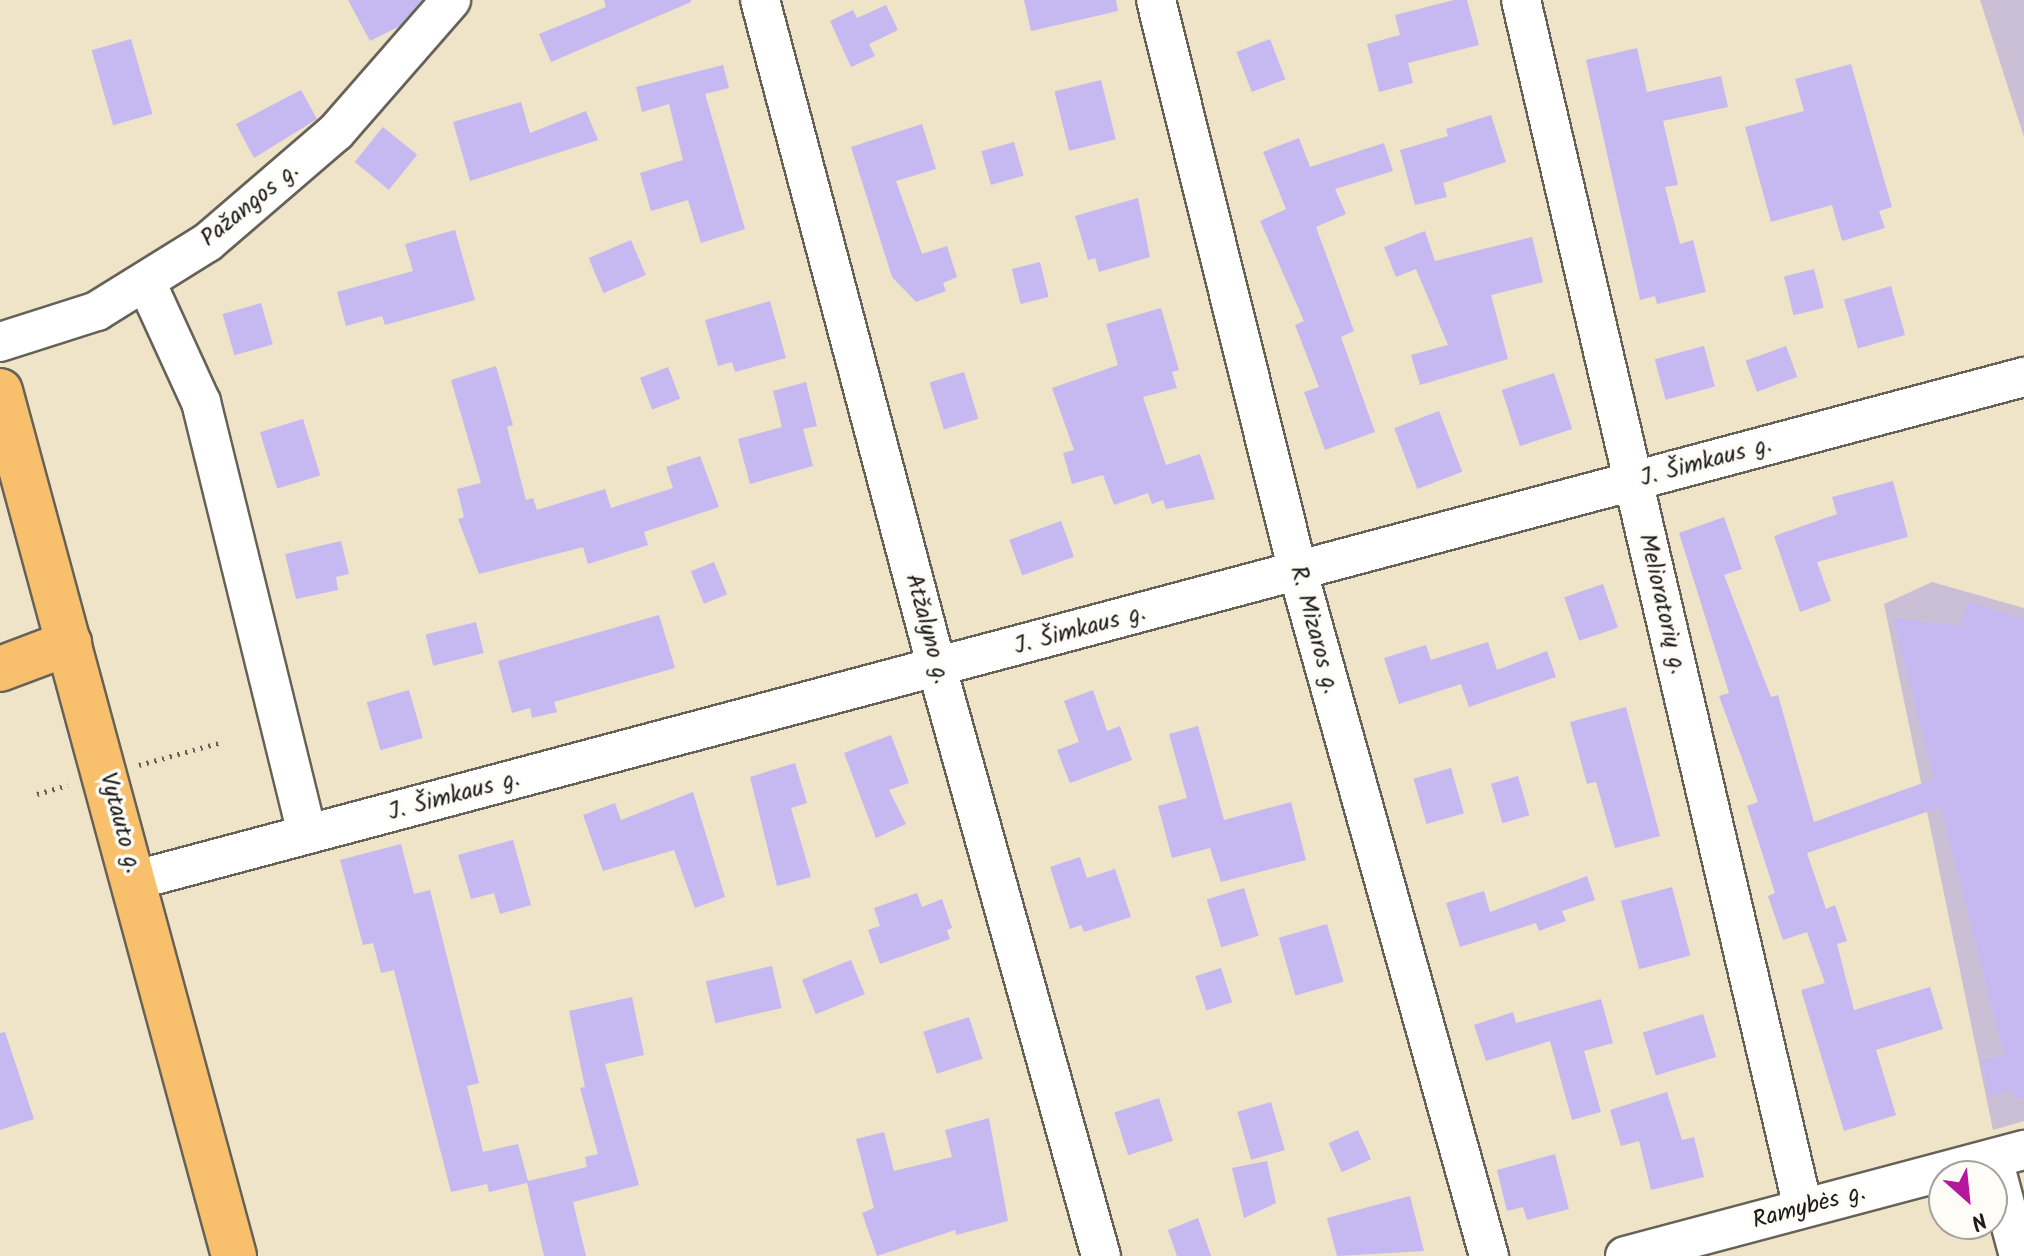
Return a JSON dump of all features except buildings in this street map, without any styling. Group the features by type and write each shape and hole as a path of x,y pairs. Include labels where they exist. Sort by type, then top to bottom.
{"main road":[{"name":"Vytauto g.","path":"0,391 136,880 234,1256"},
{"path":"0,669 69,643"}],"street":[{"name":"Pažangos g.","path":"0,342 80,319 208,242 336,132 451,0"},
{"name":"Atžalyno g.","path":"760,0 937,668 1101,1256"},
{"name":"R. Mizaros g.","path":"1156,0 1298,572 1489,1256"},
{"name":"Melioratorių g.","path":"1521,0 1803,1208"},
{"path":"146,282 201,402 307,834"},
{"name":"J. Šimkaus g.","path":"136,880 2024,377"},
{"name":"Ramybės g.","path":"1629,1256 2008,1155 2019,1256"}],"shaded area":[{"path":"1980,0 2024,0 2024,137"},
{"path":"1932,582 2024,608 2024,1121 1993,1130 1884,604"}]}
